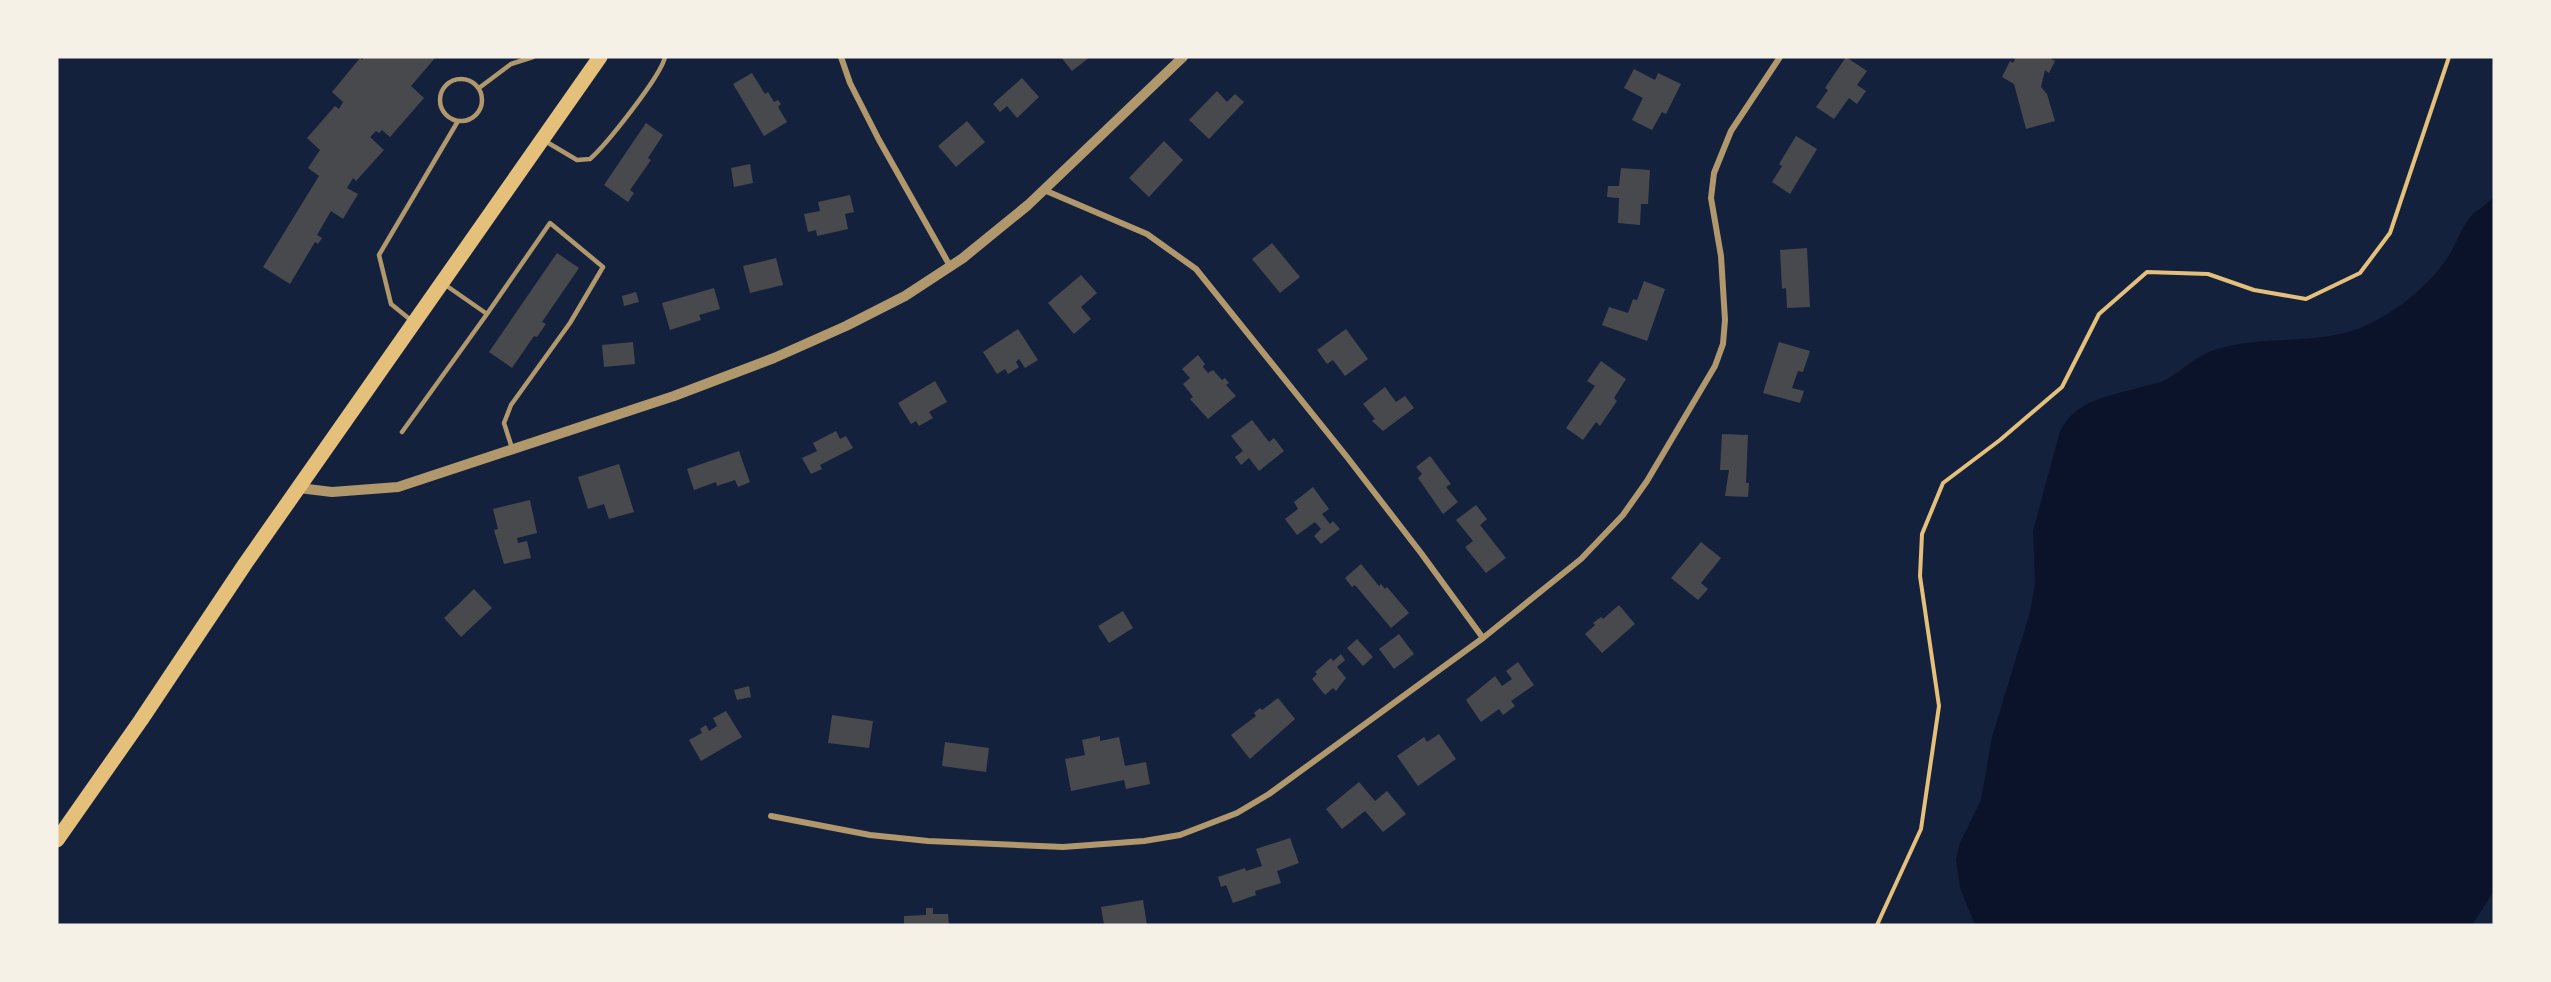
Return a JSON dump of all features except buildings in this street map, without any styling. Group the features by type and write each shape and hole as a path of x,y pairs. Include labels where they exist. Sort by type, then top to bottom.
{"main road":[{"path":"57,840 414,322 543,140 597,58"}],"street":[{"path":"841,57 850,83 879,140 950,266"},
{"path":"299,488 332,492 398,487 674,396 774,358 846,326 905,296 950,266 1044,190 1184,57"},
{"path":"771,816 855,833 1005,845 1063,847 1144,841 1180,835 1237,813 1269,794 1483,638 1581,559 1623,515 1647,481 1715,366 1723,344 1725,321 1722,266 1711,198 1714,172 1731,131 1780,57"},
{"path":"1044,190 1147,234 1196,269 1360,475 1483,638"}],"lane":[{"path":"479,88 511,64 533,57"},
{"path":"543,140 577,160 590,159 651,83 663,65 665,57"},
{"path":"414,322 391,304 379,255 458,121 473,117 479,111 482,96 479,88 465,79 449,83 441,96 444,112 458,121"},
{"path":"402,432 550,223 603,267 570,323 511,405 504,423 512,448"},
{"path":"442,282 487,314"}],"path":[{"path":"1877,925 1921,829 1939,706 1920,576 1922,534 1943,483 2000,440 2062,387 2099,314 2147,272 2208,274 2254,290 2306,299 2360,273 2390,233 2449,57"}],"water":[{"path":"2494,196 2494,891 2472,925 1975,925 1960,888 1956,859 1960,843 1981,800 1992,737 2030,612 2035,583 2033,531 2060,431 2067,420 2076,411 2096,400 2164,380 2197,358 2217,349 2236,344 2335,335 2373,322 2405,302 2433,276 2448,257 2470,217"}]}
